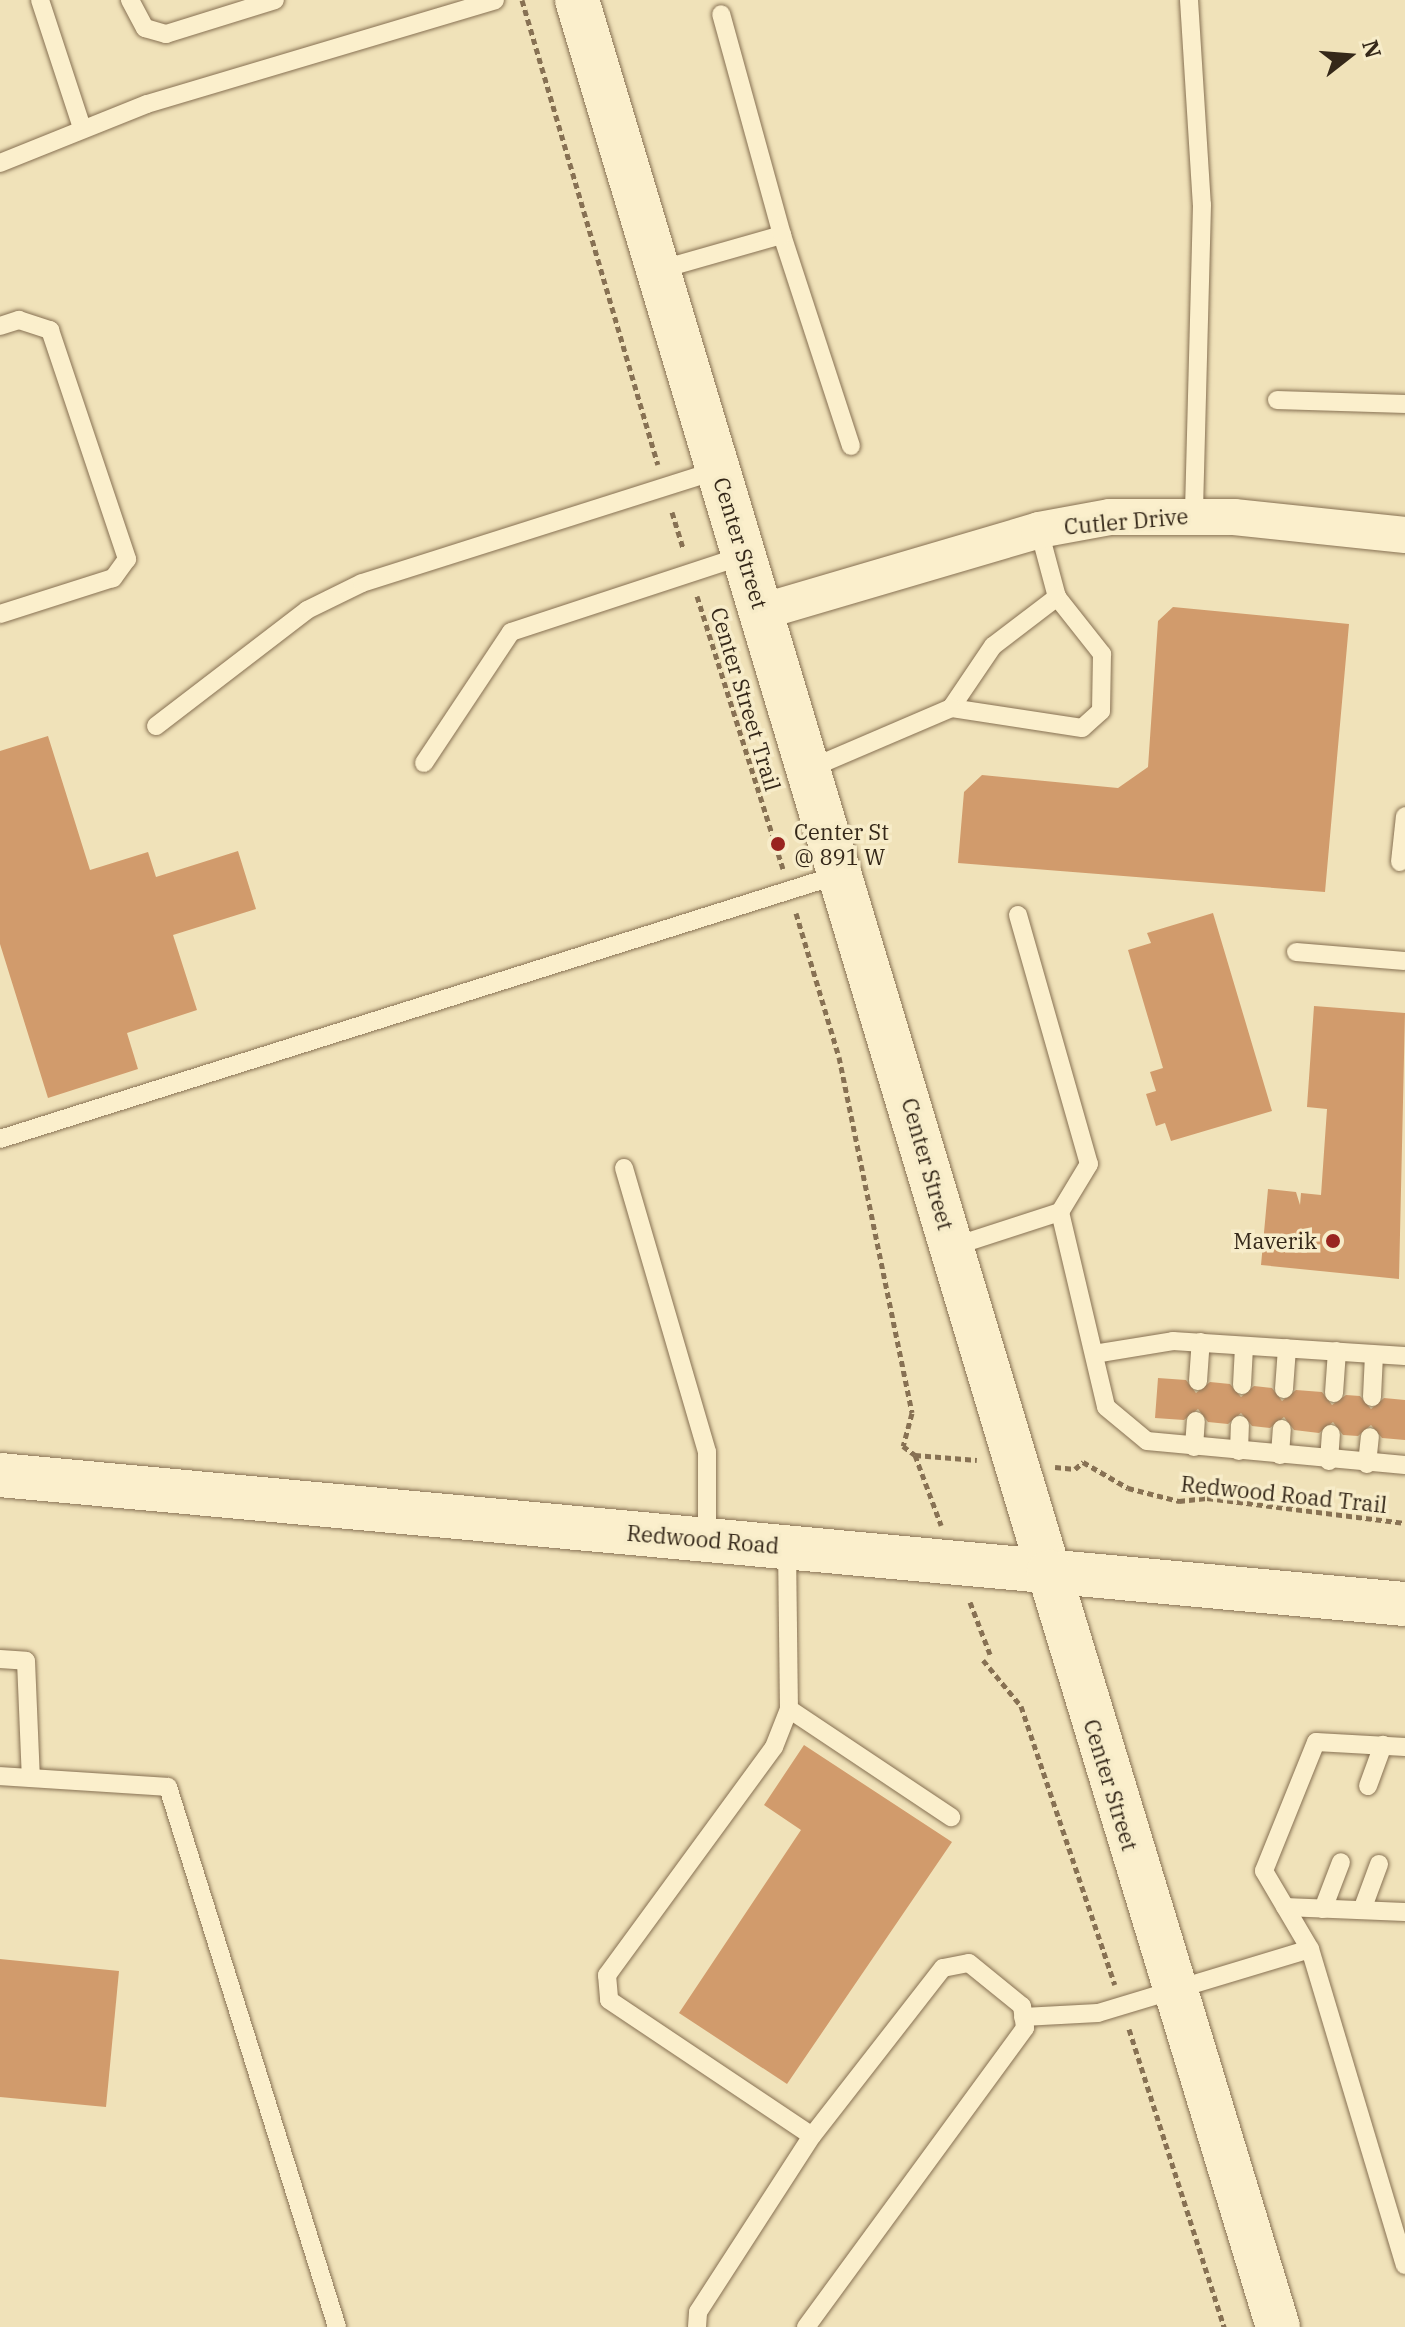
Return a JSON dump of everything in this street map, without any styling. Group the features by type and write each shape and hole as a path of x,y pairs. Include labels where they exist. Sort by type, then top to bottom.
{"main road":[{"name":"Center Street","path":"577,0 1173,1992 1278,2327"},
{"name":"Redwood Road","path":"0,1475 1405,1604"}],"street":[{"name":"Cutler Drive","path":"761,612 1039,530 1194,515 1405,535"}],"lane":[{"path":"40,0 82,128"},
{"path":"130,0 145,28 166,34 275,0"},
{"path":"0,163 82,128 495,0"},
{"path":"1189,0 1202,205 1194,515"},
{"path":"721,14 782,235 851,446"},
{"path":"659,270 782,235"},
{"path":"0,326 19,320 50,330 127,559 113,578 0,614"},
{"path":"1277,400 1405,404"},
{"path":"156,726 307,610 362,583 719,470"},
{"path":"809,769 951,708 1082,728 1101,711 1102,654 1057,597 1039,530"},
{"path":"424,763 511,632 745,555"},
{"path":"951,708 993,646 1057,597"},
{"path":"1400,862 1405,816"},
{"path":"0,1139 841,874"},
{"path":"952,1247 1060,1212 1089,1164 1018,915"},
{"path":"1296,952 1405,961"},
{"path":"624,1168 707,1452 707,1540"},
{"path":"1060,1212 1106,1407 1147,1441 1329,1461 1405,1465"},
{"path":"1094,1354 1201,1342 1405,1356"},
{"path":"1198,1381 1201,1342"},
{"path":"1242,1385 1244,1346"},
{"path":"1284,1389 1287,1348"},
{"path":"1334,1393 1337,1351"},
{"path":"1372,1397 1374,1355"},
{"path":"1194,1447 1196,1421"},
{"path":"1239,1451 1240,1425"},
{"path":"1280,1455 1282,1429"},
{"path":"1329,1461 1331,1434"},
{"path":"1367,1464 1370,1437"},
{"path":"787,1547 789,1709 774,1747 607,1975 609,2000 812,2136"},
{"path":"0,1659 26,1661 31,1778"},
{"path":"789,1709 951,1817"},
{"path":"1405,1747 1316,1742 1264,1871 1310,1949 1401,2237 1405,2265"},
{"path":"1368,1786 1383,1745"},
{"path":"0,1776 168,1787 336,2327"},
{"path":"1323,1909 1341,1862"},
{"path":"1362,1910 1379,1864"},
{"path":"1285,1907 1405,1912"},
{"path":"1023,2017 1060,2020 1173,1992 1310,1949"},
{"path":"697,2327 698,2312 812,2136 943,1968 969,1963 1022,2006 1025,2028 806,2327"}],"path":[{"name":"Center Street Trail","path":"522,0 690,573 839,1057 912,1413 903,1446 915,1455"},
{"name":"Redwood Road Trail","path":"1075,1469 1083,1462 1128,1488 1179,1501 1207,1498 1405,1523"}],"building":[{"path":"1173,607 1349,624 1325,892 958,863 964,792 982,775 1118,788 1148,767 1158,621"},
{"path":"48,736 90,870 148,852 156,877 238,851 256,909 173,935 197,1010 127,1033 138,1069 48,1098 0,944 0,751"},
{"path":"1213,913 1272,1111 1171,1141 1165,1123 1156,1126 1146,1094 1156,1091 1150,1072 1163,1068 1128,950 1151,943 1147,933"},
{"path":"1314,1006 1405,1013 1399,1279 1261,1265 1268,1189 1296,1192 1300,1205 1301,1193 1321,1195 1327,1109 1307,1107"},
{"path":"1158,1378 1186,1380 1196,1393 1210,1382 1230,1384 1241,1397 1254,1386 1272,1388 1282,1401 1296,1390 1322,1392 1332,1405 1346,1395 1360,1396 1371,1409 1384,1398 1405,1400 1405,1440 1382,1438 1371,1425 1358,1436 1343,1435 1333,1422 1319,1433 1294,1430 1284,1417 1270,1428 1252,1426 1241,1413 1228,1424 1208,1422 1198,1409 1184,1420 1155,1418"},
{"path":"804,1745 952,1842 787,2084 679,2013 801,1830 764,1805"},
{"path":"0,1959 119,1971 106,2107 0,2097"}],"place":[{"name":"Center St @ 891 W","path":"778,844"},
{"name":"Maverik","path":"1333,1241"}]}
